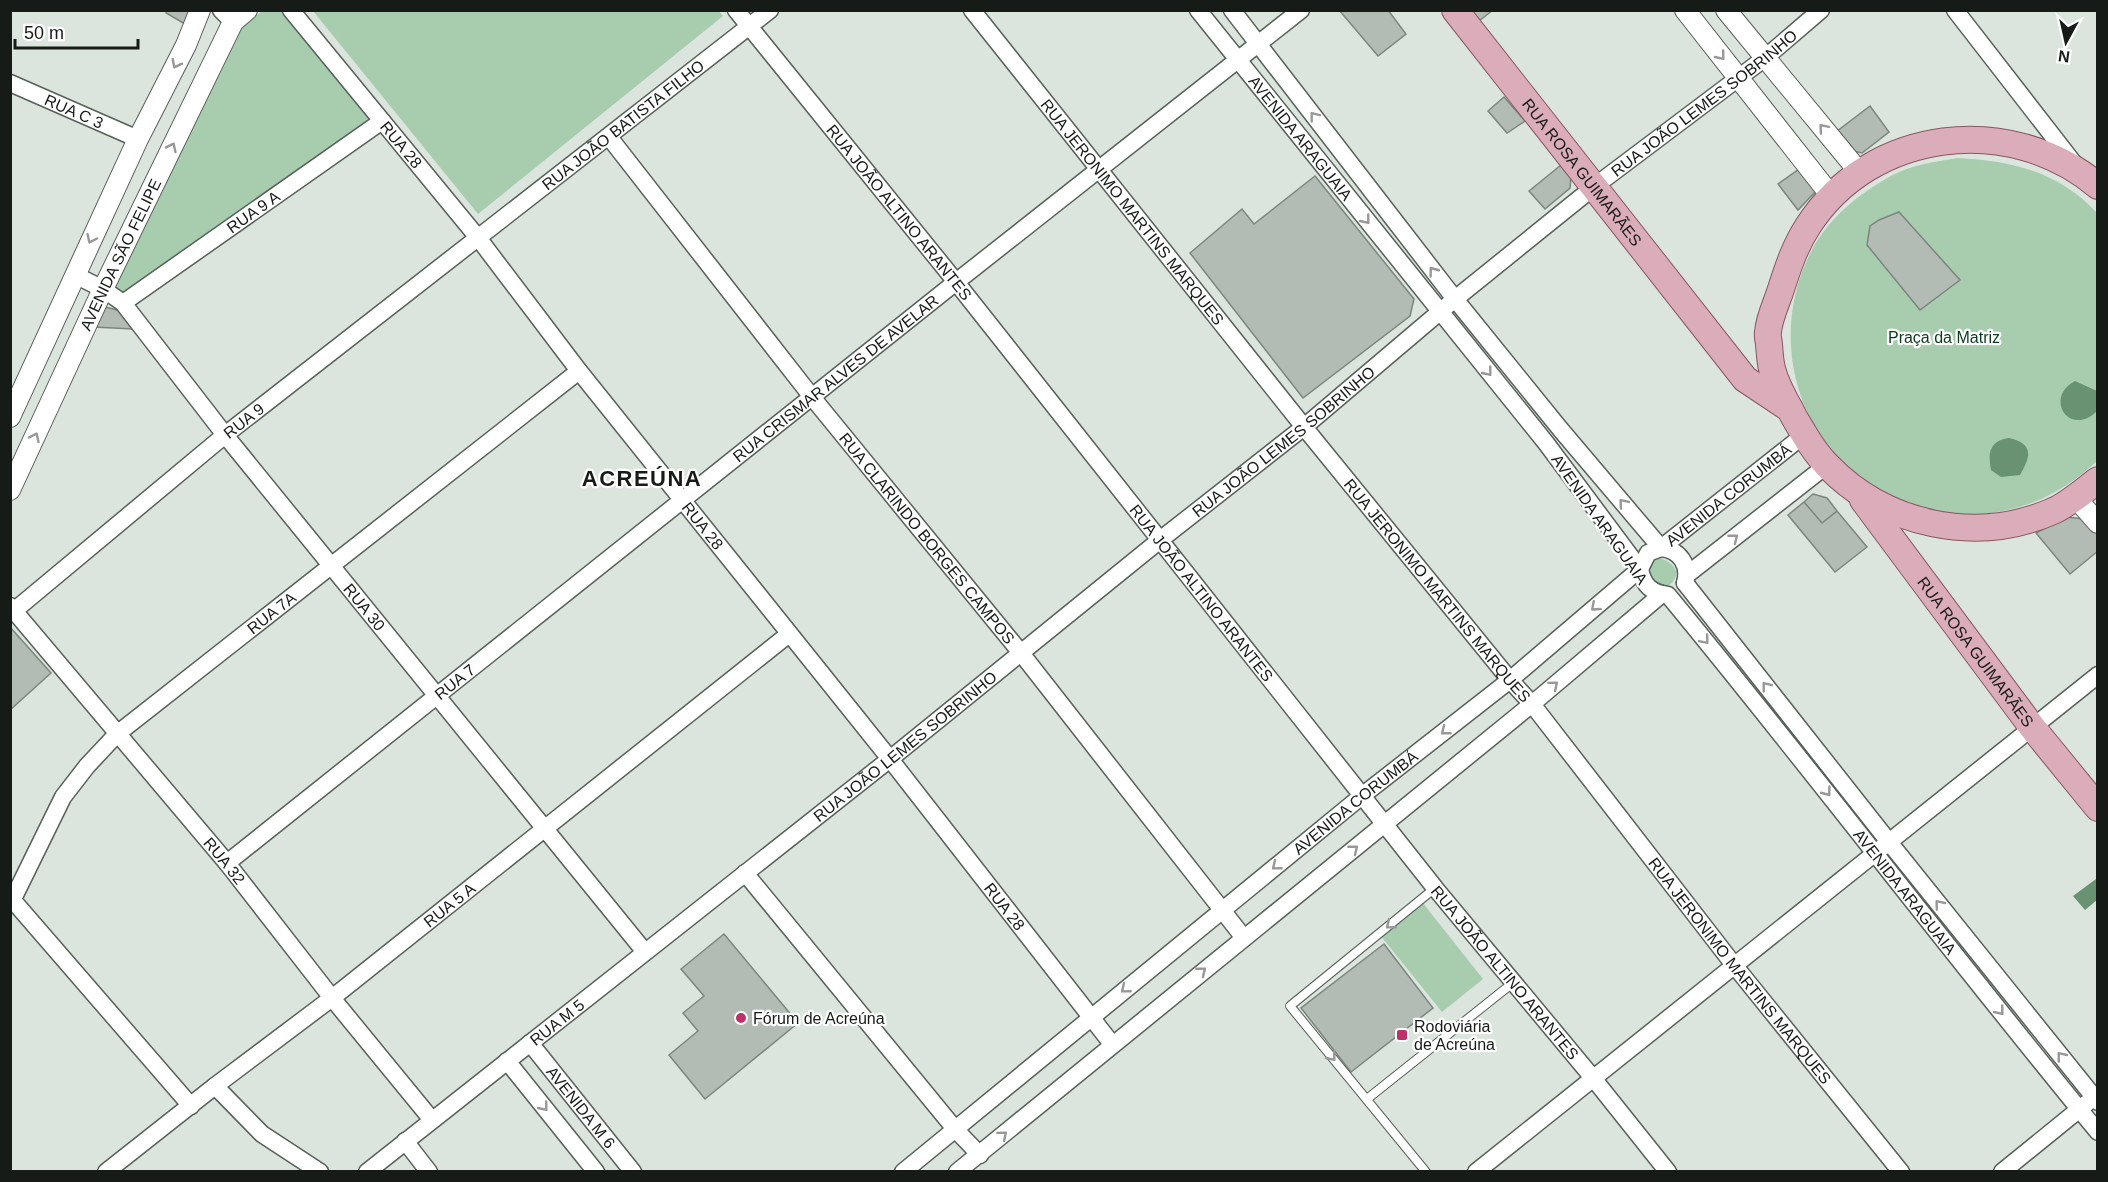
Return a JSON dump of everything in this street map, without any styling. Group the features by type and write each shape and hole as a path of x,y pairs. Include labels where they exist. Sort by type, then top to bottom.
{"main road":[{"name":"RUA ROSA GUIMARÃES","path":"1455,10 1745,379 1790,409"},
{"path":"2090,180 2053,157 2032,149 1988,140 1954,140 1921,145 1889,157 1860,173 1832,197 1808,225 1791,258 1768,332 1773,372 1804,435 1827,465 1858,492 1893,512 1933,525 1974,528 2015,524 2054,511 2097,480"},
{"name":"RUA ROSA GUIMARÃES","path":"1709,333 1735,355 1749,357 1757,355 1768,332"},
{"name":"RUA ROSA GUIMARÃES","path":"1858,492 2032,727 2097,808"}],"street":[{"name":"AVENIDA SÃO FELIPE","path":"10,417 138,139 186,45 200,10"},
{"name":"RUA 28","path":"291,10 479,239 579,371 890,759 1112,1044"},
{"name":"RUA JOÃO ALTINO ARANTES","path":"736,10 956,282 1436,888 1668,1172"},
{"name":"RUA JOÃO BATISTA FILHO","path":"479,239 770,10"},
{"name":"RUA JERONIMO MARTINS MARQUES","path":"972,10 1304,427 1532,704 1734,966 1901,1172"},
{"name":"AVENIDA ARAGUAIA","path":"1198,10 1546,443 1640,569 1646,585 1652,590 1665,594 1779,716 1889,842 2096,1098"},
{"name":"AVENIDA ARAGUAIA","path":"1232,10 1455,299 1561,430 1661,548 1678,553 1686,566 1686,579 1874,854 2097,1132"},
{"name":"RUA CRISMAR ALVES DE AVELAR","path":"681,500 1301,10"},
{"path":"1685,10 1832,197"},
{"path":"1726,10 1860,173"},
{"name":"RUA JOÃO LEMES SOBRINHO","path":"745,873 1304,427 1455,299 1595,186 1765,58 1821,10"},
{"path":"1955,10 2090,180"},
{"name":"AVENIDA SÃO FELIPE","path":"10,490 234,14"},
{"name":"RUA C 3","path":"10,83 138,139"},
{"name":"RUA 9 A","path":"123,303 382,121"},
{"name":"RUA CLARINDO BORGES CAMPOS","path":"609,137 812,397 1021,653 1244,938"},
{"path":"1339,187 1358,172"},
{"name":"RUA 9","path":"13,608 225,435 479,239"},
{"name":"RUA 30","path":"75,275 103,289 123,303 225,435 645,952"},
{"name":"RUA 7A","path":"12,898 63,798 87,766 117,734 579,371"},
{"path":"1546,443 1561,430"},
{"name":"AVENIDA CORUMBÁ","path":"903,1172 1363,795 1510,680 1640,569 1648,553 1661,548 1804,435"},
{"path":"957,1172 1665,594 1676,592 1686,579 1827,465"},
{"path":"2075,497 2097,523"},
{"name":"RUA 7","path":"227,863 681,500"},
{"name":"RUA 32","path":"13,608 227,863 332,998 432,1120"},
{"name":"RUA 5 A","path":"106,1172 332,998 789,634"},
{"path":"1476,1172 2097,675"},
{"path":"745,873 980,1155"},
{"name":"RUA M 5","path":"367,1172 745,873"},
{"path":"12,898 191,1106"},
{"path":"1974,978 1989,967"},
{"name":"AVENIDA M 6","path":"530,1043 633,1172"},
{"name":"AVENIDA M 6","path":"507,1061 596,1172"},
{"path":"215,1086 262,1134 320,1172"},
{"path":"2002,1172 2096,1098"},
{"path":"405,1142 429,1172"}],"lane":[{"path":"1426,1172 1290,1006 1436,888"},
{"path":"1367,1099 1514,982"}],"green space":[{"path":"718,10 723,16 478,214 313,11"},
{"path":"262,11 282,11 373,120 126,295 114,285 240,28"},
{"name":"Praça da Matriz","path":"1958,158 1998,162 2034,171 2067,188 2097,213 2097,461 2052,494 2019,507 1982,514 1936,511 1897,499 1873,486 1837,456 1818,431 1803,403 1794,372 1791,341 1793,309 1800,278 1813,248 1837,216 1867,191 1897,173 1922,164"},
{"path":"1657,557 1667,561 1676,571 1676,576 1670,585 1656,583 1648,572 1652,560"},
{"path":"1422,902 1483,979 1442,1012 1380,935"}],"shaded area":[{"path":"2075,381 2097,391 2097,411 2087,418 2078,420 2070,418 2061,405 2061,397 2066,388"},
{"path":"2009,438 2026,447 2028,457 2020,475 2001,477 1991,470 1990,453 1997,442"},
{"path":"2096,879 2097,900 2085,910 2073,896"}],"building":[{"path":"167,10 189,10 185,24 166,13"},
{"path":"1339,10 1388,10 1406,34 1378,56"},
{"path":"1471,10 1493,10 1479,21"},
{"path":"1504,97 1525,121 1507,133 1488,111"},
{"path":"1870,106 1889,132 1862,153 1849,150 1836,132"},
{"path":"1561,165 1571,177 1570,188 1545,209 1529,191"},
{"path":"1805,165 1816,191 1798,210 1778,184"},
{"path":"1315,176 1414,299 1410,316 1303,398 1190,253 1242,209 1254,224"},
{"path":"1899,212 1960,280 1920,310 1867,245 1870,226"},
{"path":"105,307 121,311 132,329 94,327"},
{"path":"1813,494 1827,498 1837,511 1822,523 1804,502"},
{"path":"1804,502 1822,523 1837,511 1867,547 1835,572 1788,515"},
{"path":"2066,517 2084,519 2098,534 2098,551 2070,574 2036,533"},
{"path":"10,627 51,673 10,710"},
{"name":"Fórum de Acreúna","path":"724,934 798,1023 705,1099 669,1055 698,1031 683,1013 704,996 681,969"},
{"path":"1384,944 1433,1008 1351,1072 1301,1008"}],"place":[{"name":"Fórum de Acreúna","path":"741,1018"},
{"name":"Rodoviária de Acreúna","path":"1402,1035"}],"district":[{"name":"ACREÚNA","path":"642,478"}]}
